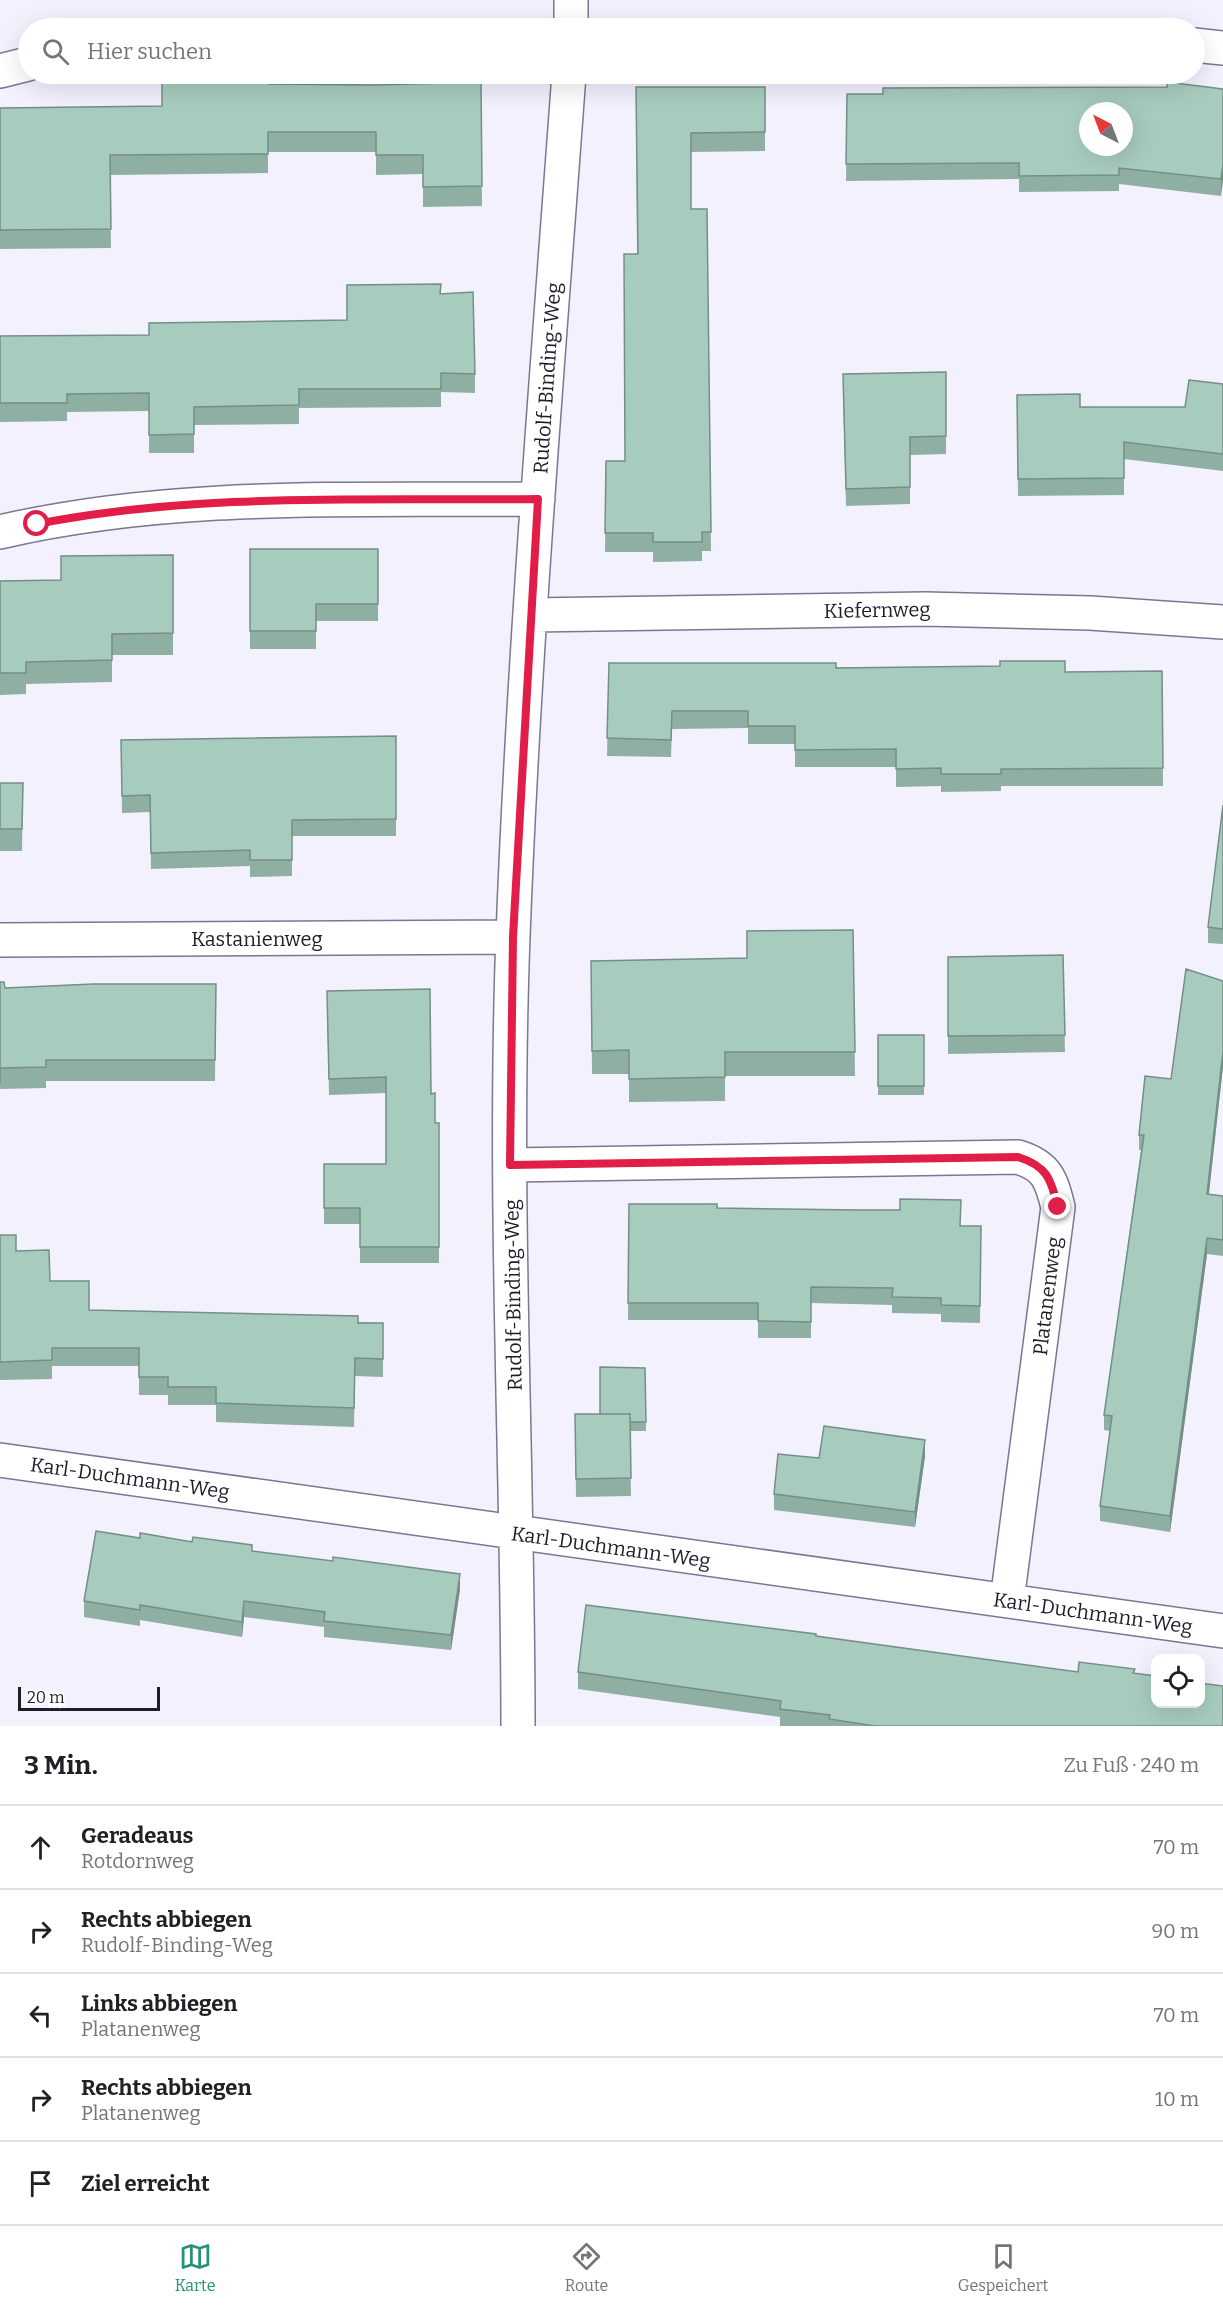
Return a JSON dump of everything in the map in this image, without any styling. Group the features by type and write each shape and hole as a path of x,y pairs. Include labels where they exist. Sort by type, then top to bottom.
{"street":[{"path":"571,0 571,18"},
{"path":"1205,46 1223,48"},
{"path":"0,71 18,66"},
{"name":"Rudolf-Binding-Weg","path":"518,1726 518,1534 510,1165 513,937 538,499 568,84"},
{"path":"0,532 75,516 186,504 538,499"},
{"name":"Kiefernweg","path":"531,615 982,609 1223,622"},
{"name":"Kastanienweg","path":"0,940 513,937"},
{"name":"Platanenweg","path":"510,1165 1018,1157 1036,1163 1051,1181 1058,1207 1007,1601"},
{"name":"Karl-Duchmann-Weg","path":"0,1460 1223,1631"}],"building":[{"path":"162,84 481,84 482,186 423,187 423,155 376,155 376,132 268,132 268,154 110,155 111,229 0,230 0,108 162,106"},
{"path":"1167,84 1183,84 1223,89 1221,179 1119,168 1119,175 1019,176 1019,163 846,164 847,94 883,94 883,88 1167,87"},
{"path":"636,87 765,87 765,132 691,133 691,209 707,209 711,532 702,532 702,542 653,542 653,533 605,533 606,461 625,461 624,254 638,254"},
{"path":"441,284 440,294 473,292 475,374 441,373 441,389 299,389 299,405 194,407 194,434 149,435 149,393 67,394 67,403 0,403 0,336 149,335 149,323 347,320 347,285"},
{"path":"946,372 946,436 910,437 910,487 846,489 843,374"},
{"path":"1189,380 1223,384 1223,454 1124,442 1124,478 1018,479 1017,395 1080,394 1080,407 1185,407"},
{"path":"250,549 378,549 378,604 316,604 316,631 250,631"},
{"path":"173,555 173,633 112,634 112,660 26,662 26,673 0,673 0,581 61,580 61,556"},
{"path":"1000,661 1065,661 1065,672 1162,671 1163,768 1001,769 1001,774 941,774 941,768 896,769 896,749 795,750 795,726 748,726 748,711 672,711 671,740 607,738 609,663 836,663 836,668 1000,666"},
{"path":"396,736 396,819 292,820 292,860 250,860 250,850 151,853 150,795 122,796 121,740"},
{"path":"0,783 23,783 22,829 0,829"},
{"path":"1223,805 1223,929 1208,927"},
{"path":"853,930 855,1052 725,1052 725,1077 629,1079 629,1050 592,1051 591,961 747,958 747,931"},
{"path":"1063,955 1065,1035 948,1036 948,957"},
{"path":"1186,969 1223,981 1223,1051 1207,1194 1223,1196 1223,1240 1207,1238 1170,1516 1100,1506 1112,1416 1104,1415 1144,1135 1139,1135 1145,1076 1171,1079"},
{"path":"0,982 4,982 5,988 93,984 216,984 215,1060 46,1060 46,1067 0,1068"},
{"path":"430,989 431,1094 435,1093 435,1123 439,1123 439,1247 360,1247 360,1208 324,1208 324,1164 386,1164 386,1077 329,1079 327,991"},
{"path":"878,1035 924,1035 924,1086 878,1086"},
{"path":"900,1199 961,1200 960,1226 981,1226 980,1306 941,1305 941,1298 892,1297 893,1288 811,1287 811,1322 758,1321 758,1303 628,1303 629,1204 717,1204 717,1208 900,1210"},
{"path":"0,1235 16,1235 16,1251 49,1250 50,1281 89,1281 89,1310 358,1316 358,1323 383,1323 383,1359 355,1358 354,1408 216,1403 216,1387 168,1387 168,1377 139,1377 139,1348 52,1348 52,1360 0,1362"},
{"path":"600,1367 645,1368 646,1422 630,1422 630,1414 600,1414"},
{"path":"575,1414 630,1414 631,1478 576,1479"},
{"path":"824,1426 925,1440 915,1512 774,1494 778,1454 819,1458"},
{"path":"96,1531 140,1538 140,1533 192,1542 193,1537 252,1545 252,1551 333,1561 333,1557 460,1574 451,1635 324,1621 325,1612 244,1601 242,1622 140,1605 140,1610 84,1601"},
{"path":"586,1605 816,1634 816,1636 1078,1672 1079,1662 1135,1669 1133,1673 1151,1675 1151,1708 1205,1708 1205,1684 1223,1686 1223,1726 875,1726 829,1719 830,1715 780,1709 781,1701 578,1672"}],"route":[{"path":"37,524 117,510 186,504 538,499 513,937 510,1165 1018,1157 1036,1163 1051,1181 1058,1207"}]}
